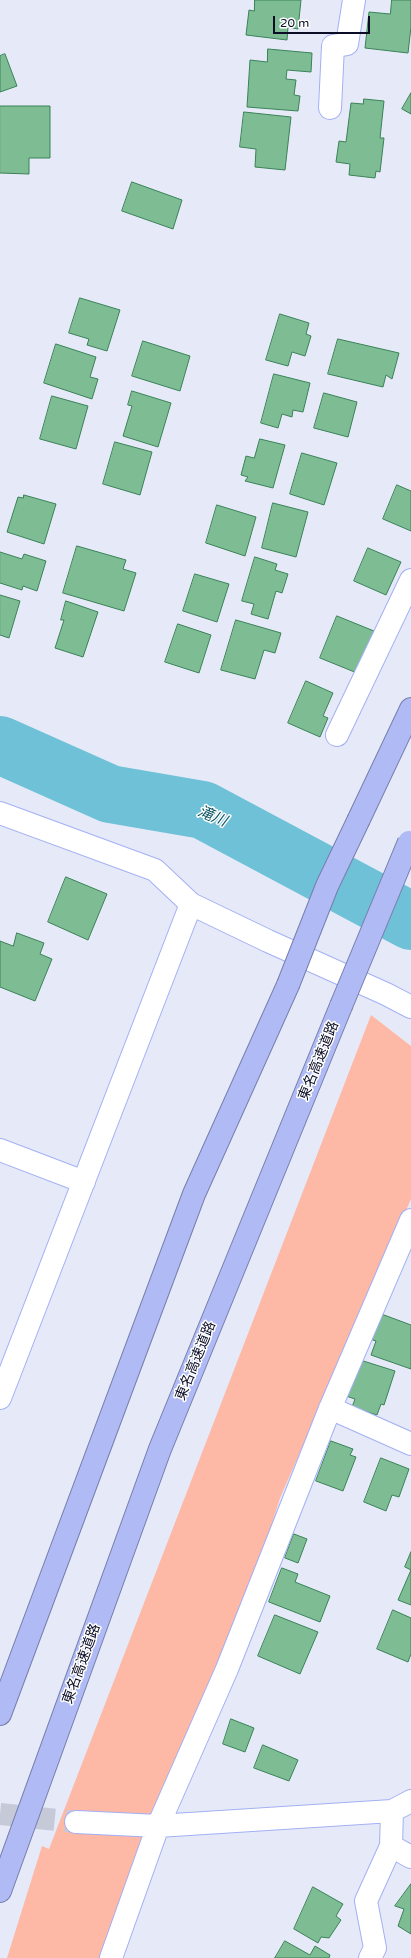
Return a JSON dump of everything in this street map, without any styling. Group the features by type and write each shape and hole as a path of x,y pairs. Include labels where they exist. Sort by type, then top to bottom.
{"highway":[{"path":"0,1714 194,1194 288,985 327,886 411,709"},
{"name":"東名高速道路","path":"0,1891 160,1449 410,840"}],"street":[{"path":"330,108 333,46 347,44 354,0"},
{"path":"337,735 411,580"},
{"path":"0,813 155,870 191,904 411,1007"},
{"path":"0,1398 191,904"},
{"path":"0,1150 84,1182"},
{"path":"111,1958 158,1826 227,1669 330,1408 411,1220"},
{"path":"330,1408 411,1444"},
{"path":"76,1822 158,1826 392,1811 411,1801"},
{"path":"370,1958 375,1948 366,1901 391,1846 392,1811"},
{"path":"391,1846 411,1857"}],"shaded area":[{"path":"371,1015 411,1046 411,1199 280,1498 227,1669 104,1958 7,1958 42,1846 49,1849"}],"building":[{"path":"255,0 301,0 298,29 288,27 287,40 246,35 249,10 254,11"},
{"path":"392,0 411,0 411,27 408,53 365,48 369,12 390,14"},
{"path":"268,49 312,53 311,72 287,70 286,79 296,80 294,95 300,96 298,111 247,107 250,60 267,62"},
{"path":"5,54 17,86 0,92 0,56"},
{"path":"411,93 411,114 402,109"},
{"path":"364,99 384,101 380,138 384,138 380,172 376,171 375,178 349,175 350,164 336,162 339,141 346,142 351,103 363,104"},
{"path":"0,106 50,106 50,158 29,158 29,174 0,173"},
{"path":"244,112 291,117 285,170 255,167 256,149 240,147"},
{"path":"132,182 182,200 173,229 122,211"},
{"path":"80,298 120,310 107,351 87,345 89,339 69,333"},
{"path":"280,314 309,323 306,334 311,336 305,356 292,352 288,366 266,360"},
{"path":"338,339 399,353 392,379 386,375 383,387 328,374"},
{"path":"143,341 190,356 180,391 132,376"},
{"path":"56,344 96,357 90,377 98,379 92,399 44,383"},
{"path":"274,374 310,383 303,412 293,410 292,417 282,414 278,428 261,423"},
{"path":"132,391 171,403 158,447 123,436 132,406 128,405"},
{"path":"324,393 357,402 348,437 314,428"},
{"path":"52,396 88,406 76,449 40,439"},
{"path":"260,439 285,445 273,488 245,481 248,477 241,475 246,456 254,458"},
{"path":"115,442 152,452 140,495 103,484"},
{"path":"302,453 337,463 324,505 290,494"},
{"path":"397,485 411,491 411,531 383,519"},
{"path":"24,495 56,504 44,544 7,532 18,497 23,498"},
{"path":"273,503 308,512 296,557 262,548"},
{"path":"217,505 256,517 245,556 206,543"},
{"path":"77,546 126,560 123,569 136,573 124,611 63,593"},
{"path":"368,548 401,562 386,595 354,581"},
{"path":"0,552 22,559 24,554 46,561 37,591 23,586 22,590 0,583"},
{"path":"255,557 277,564 275,570 288,574 282,593 276,591 268,619 251,614 254,604 242,601"},
{"path":"195,574 229,584 217,622 183,611"},
{"path":"0,595 20,601 9,638 0,635"},
{"path":"66,601 98,612 83,657 55,648 64,620 61,620"},
{"path":"337,616 374,631 357,673 320,658"},
{"path":"236,620 281,633 275,653 264,650 255,679 221,670"},
{"path":"178,624 211,635 199,673 165,662"},
{"path":"306,681 333,693 323,716 328,718 320,737 288,723"},
{"path":"66,877 107,894 88,940 48,922"},
{"path":"17,933 44,943 40,954 52,959 35,1001 0,987 0,941 13,946"},
{"path":"376,1312 411,1325 411,1369 371,1355 376,1341 367,1338"},
{"path":"357,1359 395,1371 384,1405 381,1404 377,1415 352,1407 355,1399 346,1396"},
{"path":"331,1441 353,1449 350,1455 356,1457 343,1491 316,1481"},
{"path":"381,1458 409,1469 399,1497 392,1495 386,1511 364,1502"},
{"path":"294,1534 307,1539 298,1563 285,1558"},
{"path":"411,1552 411,1570 405,1567"},
{"path":"282,1568 298,1574 295,1582 330,1596 320,1622 269,1602"},
{"path":"411,1570 411,1605 398,1600"},
{"path":"393,1610 411,1618 411,1654 408,1662 377,1649"},
{"path":"275,1615 318,1632 300,1674 258,1656"},
{"path":"231,1719 254,1728 245,1752 223,1744"},
{"path":"263,1745 298,1760 289,1781 254,1768"},
{"path":"411,1884 411,1934 398,1926 404,1909 395,1906"},
{"path":"313,1887 343,1904 336,1916 341,1920 329,1938 321,1937 318,1943 294,1929"},
{"path":"285,1941 310,1955 315,1946 330,1955 329,1958 275,1958"}],"waterway":[{"name":"滝川","path":"0,745 110,794 203,810 411,921"}],"tunnel":[{"path":"0,1814 76,1822"}]}
